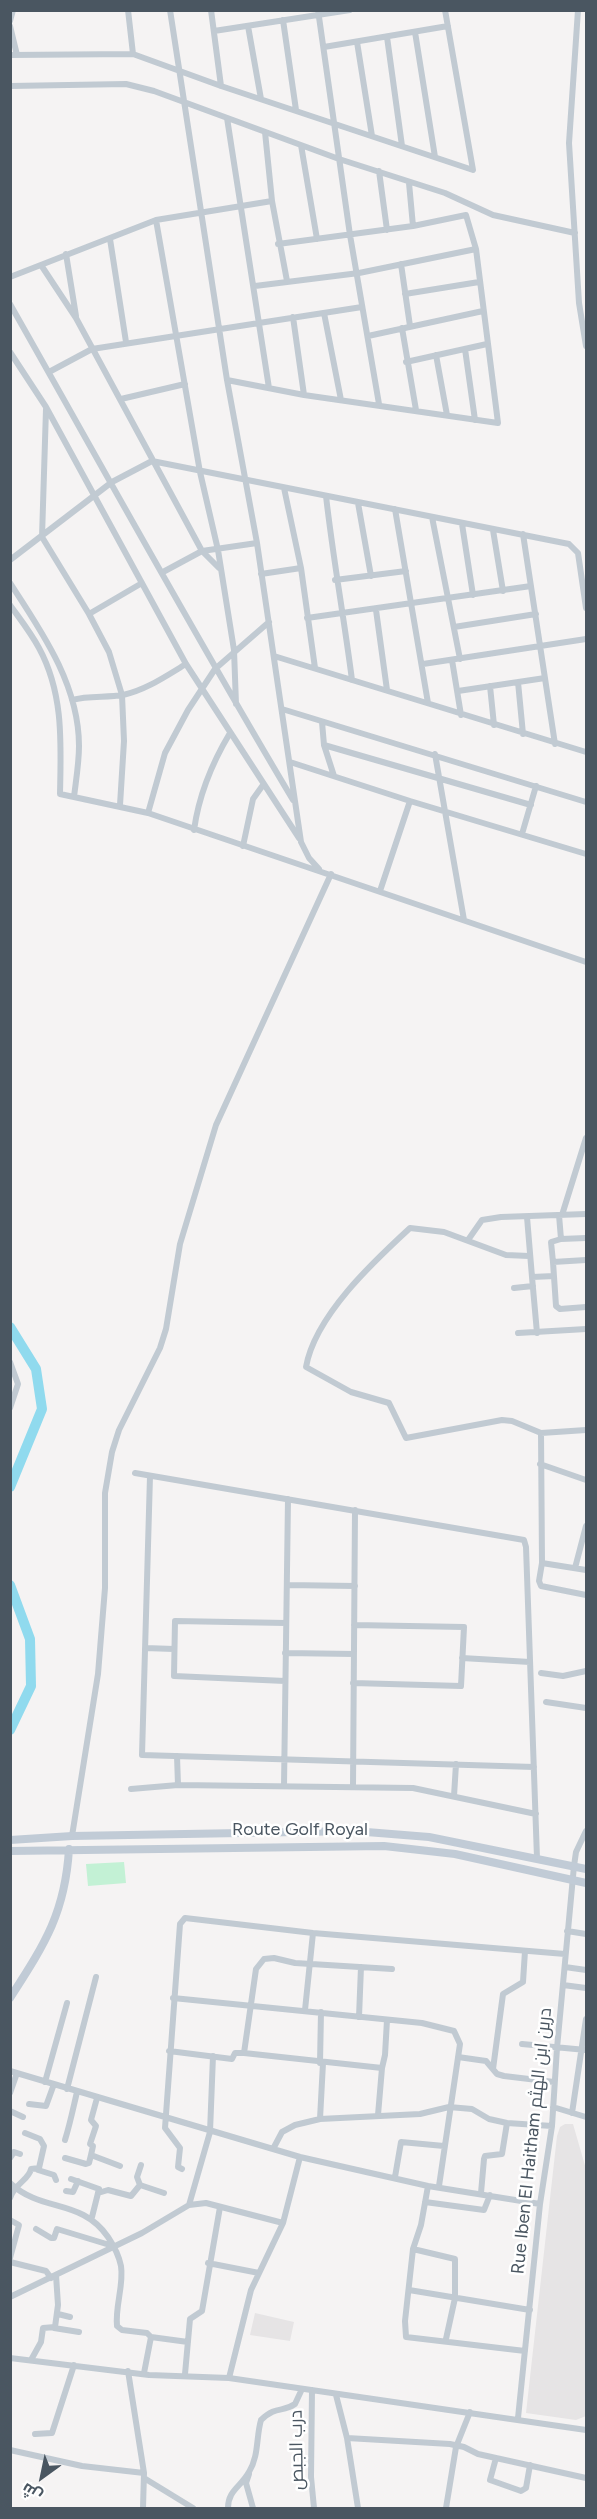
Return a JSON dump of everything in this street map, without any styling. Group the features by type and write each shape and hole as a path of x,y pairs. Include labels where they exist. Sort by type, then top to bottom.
{"street":[{"path":"10,21 13,10"},
{"path":"128,10 133,54"},
{"path":"170,10 227,380 257,543 301,842"},
{"path":"211,10 221,86"},
{"path":"214,31 350,10"},
{"path":"10,26 14,55 133,54 221,86 473,170 445,10"},
{"path":"578,10 569,143 579,303 586,346"},
{"path":"319,13 350,235 359,273 362,307 379,404"},
{"path":"283,20 296,110"},
{"path":"248,26 261,99"},
{"path":"324,47 448,26"},
{"path":"415,32 435,157"},
{"path":"387,37 402,146"},
{"path":"357,42 372,136"},
{"path":"10,86 126,84 184,101 339,159 445,193 494,215 574,231"},
{"path":"227,118 255,286 269,388"},
{"path":"265,132 272,201 287,281"},
{"path":"301,145 317,239"},
{"path":"379,171 387,230"},
{"path":"409,183 413,226"},
{"path":"10,277 156,220 241,204 272,201"},
{"path":"227,380 304,395 379,404 498,423 476,249 466,215 413,226 279,244"},
{"path":"156,220 178,334 200,472 218,550 219,568 234,650 236,705"},
{"path":"110,239 126,342"},
{"path":"255,286 359,273 476,249"},
{"path":"66,254 76,318"},
{"path":"400,264 410,326"},
{"path":"41,265 76,318 202,551 219,568"},
{"path":"405,294 479,282"},
{"path":"10,304 163,572 214,669 295,803"},
{"path":"49,372 92,348 362,307"},
{"path":"368,336 483,311"},
{"path":"324,313 341,400"},
{"path":"293,317 304,395"},
{"path":"402,328 416,410"},
{"path":"406,362 487,344"},
{"path":"465,349 475,420"},
{"path":"10,351 46,407 186,664 301,842 309,858 319,869"},
{"path":"436,355 447,415"},
{"path":"121,399 185,384"},
{"path":"46,407 42,537 89,614 109,652 122,695 124,741 120,805"},
{"path":"10,560 112,482 152,461 462,524 524,534 574,547 586,608"},
{"path":"284,488 301,568 315,668"},
{"path":"326,496 335,580 344,614 352,680"},
{"path":"358,502 371,576"},
{"path":"394,509 423,664 428,703"},
{"path":"432,517 460,659"},
{"path":"462,524 473,595"},
{"path":"493,530 503,591"},
{"path":"524,534 555,744"},
{"path":"163,572 202,551 257,543"},
{"path":"261,574 301,568"},
{"path":"335,580 406,571"},
{"path":"10,583 47,641 72,700 79,746 74,797"},
{"path":"89,614 142,583"},
{"path":"307,618 376,610 531,586"},
{"path":"10,605 40,649 58,700 62,731 60,794 120,805 148,813 194,830 319,869 586,962"},
{"path":"376,610 387,690"},
{"path":"454,627 536,614"},
{"path":"148,813 165,753 214,669 269,622"},
{"path":"423,664 541,648 586,639"},
{"path":"274,656 586,752"},
{"path":"452,660 461,715"},
{"path":"72,700 86,696 122,695 145,688 186,664"},
{"path":"458,691 545,678"},
{"path":"518,682 523,734"},
{"path":"490,686 494,725"},
{"path":"282,709 586,802"},
{"path":"322,722 324,745 334,776"},
{"path":"194,830 204,786 216,757 230,733"},
{"path":"324,745 531,805"},
{"path":"435,754 464,920"},
{"path":"290,762 586,854"},
{"path":"243,846 253,799 263,785"},
{"path":"522,834 536,786"},
{"path":"380,891 410,801"},
{"path":"72,1836 99,1664 105,1588 105,1493 112,1452 166,1329 180,1244 216,1125 331,874"},
{"path":"561,1239 561,1215 586,1138"},
{"path":"468,1240 482,1220 586,1214"},
{"path":"527,1217 537,1333"},
{"path":"529,1256 506,1255 468,1240 421,1227 410,1228 360,1277 333,1313 313,1343 306,1367 351,1392 387,1401 393,1408 406,1438 502,1420 512,1421 541,1433 586,1430"},
{"path":"586,1238 561,1239 551,1242 557,1307 586,1307"},
{"path":"553,1262 586,1260"},
{"path":"532,1277 554,1275"},
{"path":"514,1288 533,1286"},
{"path":"518,1333 586,1329"},
{"path":"10,1362 18,1384 10,1408"},
{"path":"541,1433 542,1563 539,1581 541,1586 586,1595"},
{"path":"540,1464 586,1480"},
{"path":"135,1473 524,1540 537,1858"},
{"path":"150,1476 142,1755 534,1767"},
{"path":"284,1786 288,1499"},
{"path":"353,1787 356,1510"},
{"path":"574,1568 586,1526"},
{"path":"542,1563 586,1570"},
{"path":"287,1585 355,1587"},
{"path":"285,1681 174,1676 174,1649 175,1621 286,1623"},
{"path":"353,1683 461,1686 464,1627 354,1625"},
{"path":"145,1648 174,1649"},
{"path":"285,1653 354,1654"},
{"path":"462,1658 530,1662"},
{"path":"541,1673 563,1676 586,1671"},
{"path":"546,1702 586,1708"},
{"path":"177,1756 178,1785"},
{"path":"454,1796 456,1764"},
{"path":"130,1789 178,1785 413,1788 536,1814"},
{"name":"Rue Iben El Haitham دربن ابن الهثم","path":"518,2418 540,2204 554,2107 556,2048 574,1866 576,1852 586,1831"},
{"name":"Route Golf Royal","path":"10,1840 72,1836 354,1832 429,1837 586,1869"},
{"name":"Route Golf Royal","path":"10,1851 384,1846 455,1854 586,1883"},
{"path":"10,1998 54,1926 68,1876 69,1849"},
{"path":"182,2169 178,2167 180,2148 165,2128 165,2119 180,1924 185,1918 313,1933 565,1954"},
{"path":"567,1931 586,1934"},
{"path":"305,2010 313,1933"},
{"path":"492,2069 503,1994 523,1982 525,1951"},
{"path":"244,2053 256,1969 261,1961 274,1958 392,1969"},
{"path":"359,2017 361,1967"},
{"path":"565,1967 586,1970"},
{"path":"67,2089 96,1977"},
{"path":"563,1985 586,1988"},
{"path":"173,1998 305,2010 448,2028 458,2037 458,2057 439,2186"},
{"path":"45,2082 67,2003"},
{"path":"320,2119 321,2012"},
{"path":"572,2113 584,2050 586,2019"},
{"path":"378,2115 387,2020"},
{"path":"522,2044 584,2050"},
{"path":"169,2051 232,2059 235,2053 244,2053 381,2068"},
{"path":"189,2205 210,2132 213,2056"},
{"path":"458,2057 481,2060 504,2076 554,2082"},
{"path":"10,2093 14,2072 165,2119 300,2157 428,2186 540,2204"},
{"path":"29,2104 46,2106 54,2085"},
{"path":"65,2140 72,2124 70,2117 77,2092"},
{"path":"65,2158 89,2163 93,2146 90,2144 96,2126 91,2120 97,2098"},
{"path":"554,2107 586,2117"},
{"path":"273,2149 280,2135 290,2126 320,2119 420,2114 449,2108 472,2109 489,2119 507,2123 552,2126"},
{"path":"10,2111 23,2117"},
{"path":"481,2193 485,2156 502,2154 507,2123"},
{"path":"25,2133 40,2139 44,2145 38,2170"},
{"path":"395,2177 401,2142 444,2146"},
{"path":"10,2158 14,2152 20,2154"},
{"path":"91,2155 120,2166"},
{"path":"229,2378 251,2290 283,2223 300,2157"},
{"path":"140,2186 137,2177 141,2165"},
{"path":"12,2184 28,2177 31,2169 54,2175 56,2180"},
{"path":"66,2191 72,2192 74,2180 99,2189 92,2217"},
{"path":"10,2198 12,2184"},
{"path":"12,2184 29,2197 92,2217 114,2246 121,2271 117,2326 122,2330 147,2333 151,2337 188,2342"},
{"path":"140,2186 164,2193"},
{"path":"98,2193 108,2190 131,2196 140,2186"},
{"path":"428,2186 413,2249 405,2321 406,2337 525,2350"},
{"path":"425,2202 484,2210 490,2195"},
{"path":"10,2297 54,2277 189,2205 206,2204 283,2223"},
{"path":"185,2374 190,2319 202,2311 208,2263 220,2207"},
{"path":"10,2220 19,2225 10,2260 46,2271 54,2277 58,2314 54,2328"},
{"path":"36,2229 51,2238 54,2238 57,2229 114,2246"},
{"path":"413,2249 455,2259 456,2298 446,2340"},
{"path":"208,2263 259,2273"},
{"path":"409,2290 530,2310"},
{"path":"58,2314 69,2317"},
{"path":"31,2360 41,2342 43,2328 79,2332"},
{"path":"144,2373 151,2337"},
{"path":"10,2358 128,2372 229,2378 336,2395 518,2418 586,2430"},
{"path":"35,2434 52,2433 74,2365"},
{"path":"128,2372 144,2476 143,2508"},
{"path":"254,2508 246,2482 256,2454 261,2420 274,2409 286,2409 295,2404 302,2389"},
{"name":"درب الجبص","path":"312,2390 311,2477 314,2508"},
{"path":"336,2395 347,2438 358,2508"},
{"path":"446,2508 456,2447 470,2412"},
{"path":"347,2438 450,2444 464,2447 478,2454 586,2478"},
{"path":"10,2450 82,2466 144,2476 193,2508"},
{"path":"496,2458 490,2480 521,2491 525,2490 530,2465"},
{"path":"228,2508 231,2493 249,2474"}],"shaded area":[{"path":"573,2124 586,2169 586,2416 576,2420 526,2413 557,2136 560,2127"},
{"path":"255,2313 294,2322 290,2341 250,2335"}],"green space":[{"path":"124,1862 126,1883 88,1886 86,1864"}],"waterway":[{"path":"10,1327 36,1369 42,1409 10,1487"},
{"path":"10,1585 30,1639 31,1686 10,1730"}]}
